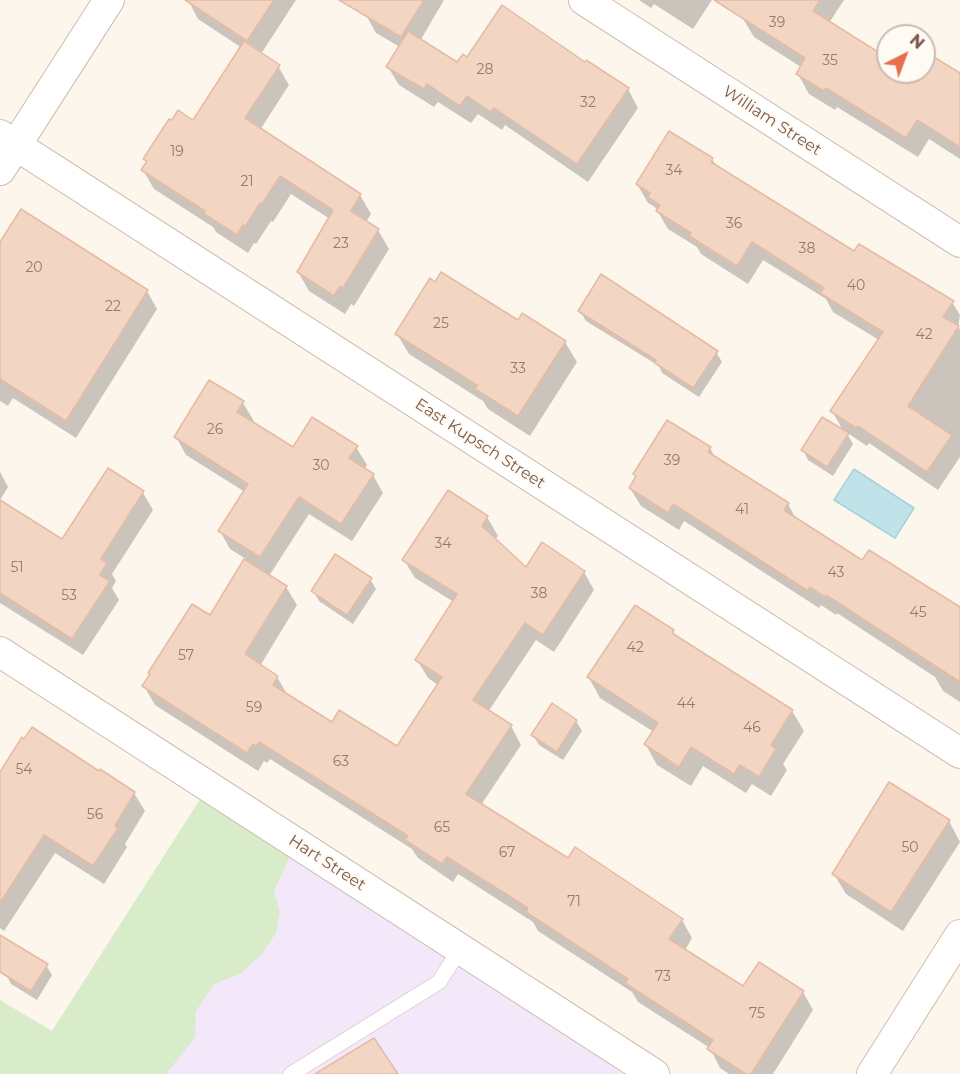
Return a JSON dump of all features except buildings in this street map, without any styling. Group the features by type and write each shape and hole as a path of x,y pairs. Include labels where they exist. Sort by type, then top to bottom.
{"street":[{"path":"0,170 8,140 109,0"},
{"name":"William Street","path":"584,0 960,242"},
{"name":"East Kupsch Street","path":"8,140 960,753"},
{"name":"Hart Street","path":"0,652 654,1074"},
{"path":"872,1074 960,935"}],"lane":[{"path":"291,1074 439,982 460,949"}],"shaded area":[{"path":"208,787 654,1074 0,1074 0,1000 52,1031"}],"green space":[{"path":"208,787 296,843 274,891 280,912 276,933 261,955 240,974 214,984 196,1011 195,1037 166,1074 0,1074 0,1000 52,1031"}],"water":[{"path":"854,469 914,508 895,538 834,500"}]}
